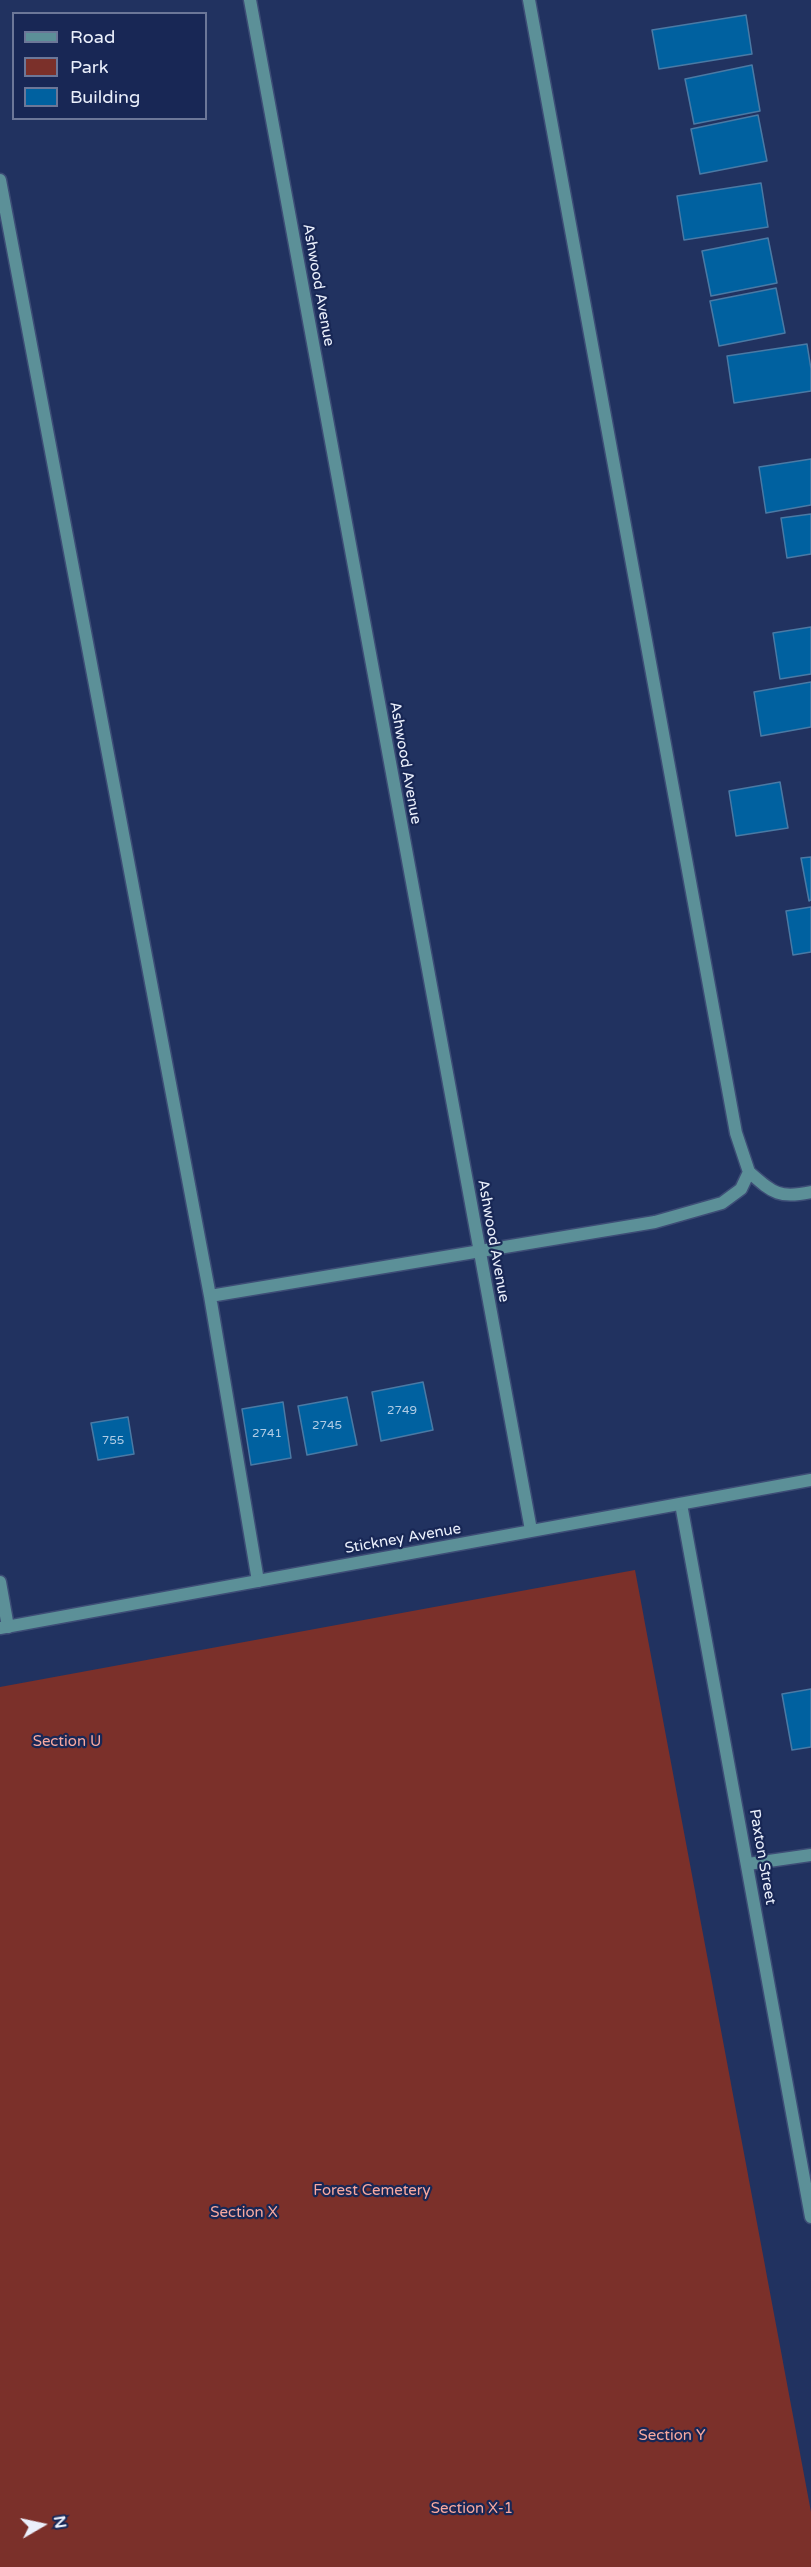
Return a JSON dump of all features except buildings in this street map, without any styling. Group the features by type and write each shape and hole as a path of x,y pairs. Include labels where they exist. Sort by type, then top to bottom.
{"street":[{"name":"Ashwood Avenue","path":"250,0 531,1530"},
{"path":"529,0 736,1133 749,1173 770,1190 790,1196 811,1192"},
{"path":"0,180 210,1296 258,1581"},
{"path":"210,1296 655,1222 722,1203 741,1189 749,1173"},
{"name":"Stickney Avenue","path":"4,1627 811,1480"},
{"name":"Paxton Street","path":"681,1504 811,2211"},
{"path":"0,1582 4,1627"},
{"path":"748,1864 811,1854"}],"green space":[{"name":"Forest Cemetery","path":"635,1570 811,2512 811,2567 0,2567 0,1687"}],"park label":[{"name":"Section U","path":"67,1742"},
{"name":"Section X","path":"244,2213"},
{"name":"Section Y","path":"672,2436"},
{"name":"Section X-1","path":"472,2509"}]}
